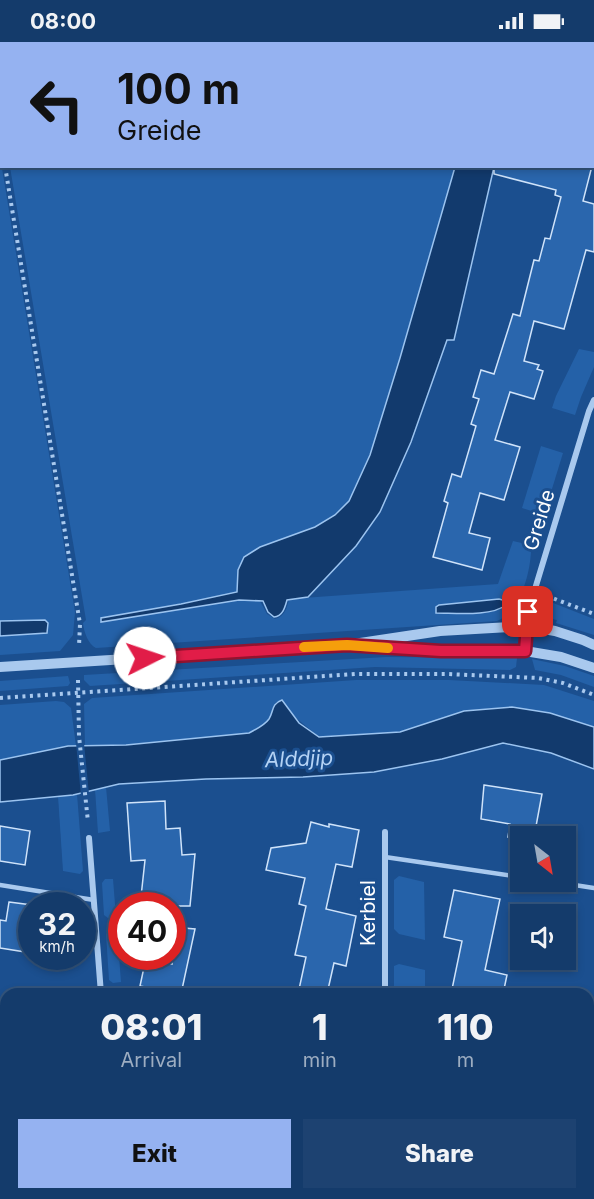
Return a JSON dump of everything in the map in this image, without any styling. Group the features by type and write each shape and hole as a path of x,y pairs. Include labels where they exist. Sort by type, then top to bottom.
{"street":[{"name":"Greide","path":"525,651 528,612 594,400"},
{"path":"0,668 347,645 440,631 526,626 555,631 594,645"},
{"path":"347,645 441,651 525,651 561,657 594,668"},
{"name":"Kerbiel","path":"385,832 385,988"},
{"path":"89,838 93,892"},
{"path":"96,927 101,988"}],"lane":[{"path":"385,856 510,875"},
{"path":"0,885 44,892"},
{"path":"576,885 594,888"}],"path":[{"path":"5,168 80,624 77,693 89,838"},
{"path":"534,591 594,614"},
{"path":"0,698 356,674 447,674 538,678 563,683 594,695"}],"shaded area":[{"path":"0,168 2,168 75,612 73,635 60,651 0,655 0,636 47,633 48,623 45,620 0,621"},
{"path":"10,168 455,168 370,455 349,501 335,515 315,527 260,547 238,570 238,592 102,618 101,622 239,600 260,601 267,614 275,619 283,614 289,599 498,584 513,541 526,544 531,551 526,581 512,609 497,621 96,648 87,637 83,623 86,620"},
{"path":"579,349 594,352 594,367 575,415 552,408"},
{"path":"541,446 563,453 544,515 522,508"},
{"path":"543,599 594,619 594,635 556,623 557,620 551,618 546,612"},
{"path":"386,657 517,658 516,667 510,670 375,667 90,686 84,680 84,675"},
{"path":"532,659 565,666 594,676 594,687 561,675 535,670"},
{"path":"68,676 70,683 68,686 0,691 0,681"},
{"path":"356,680 449,680 544,685 594,701 594,727 550,713 464,711 400,732 319,737 277,702 266,722 249,733 126,745 85,746 84,704 92,698"},
{"path":"64,702 71,708 76,746 0,760 0,705"},
{"path":"106,787 110,831 98,833 95,789"},
{"path":"77,794 83,871 80,874 63,871 58,796"},
{"path":"399,876 424,882 425,940 399,934 394,929 394,880"},
{"path":"105,879 113,879 114,892 108,892 108,918 104,915 102,883"},
{"path":"108,931 108,965 106,934"},
{"path":"399,964 425,970 425,988 394,988 394,966"},
{"path":"108,970 120,970 121,982 113,983 109,980"}],"water":[{"path":"455,168 494,168 454,340 447,340 411,442 380,512 356,546 308,597 287,600 280,615 274,617 268,612 263,601 239,600 101,622 101,618 237,592 238,570 244,557 260,547 315,527 335,515 349,501 370,455"},
{"path":"499,599 506,601 506,605 491,611 436,613 436,607 439,605"},
{"path":"45,620 48,623 47,633 0,636 0,621"},
{"name":"Alddjip","path":"282,700 299,723 319,737 400,732 464,711 512,707 550,713 594,727 594,769 551,753 503,743 442,759 374,772 119,784 73,795 0,802 0,760 68,746 126,745 249,733 267,721 274,706"}],"pier":[{"path":"76,743 84,743 89,794 81,796"}],"building":[{"path":"494,168 591,168 583,201 594,204 594,252 586,250 564,329 534,321 524,361 539,365 537,369 543,371 534,399 510,392 495,440 520,447 504,500 480,493 469,533 490,538 482,570 433,557 448,503 444,501 452,474 461,477 476,426 471,424 479,399 473,397 481,370 494,374 513,314 520,316 534,260 539,261 545,238 550,239 561,197 555,195 556,190 494,174"},
{"path":"484,785 542,794 536,826 510,826 510,837 508,837 510,824 481,819"},
{"path":"165,801 166,829 180,828 182,855 195,854 190,906 186,906 186,892 142,892 145,860 131,861 127,803"},
{"path":"311,822 329,827 329,824 359,830 352,867 336,864 326,909 356,916 346,966 334,963 328,988 299,988 306,957 295,955 306,906 299,904 305,878 266,870 271,848 306,843"},
{"path":"0,826 30,831 25,865 0,861"},
{"path":"454,890 500,899 485,970 507,975 504,988 452,988 462,941 444,937"},
{"path":"9,902 18,903 18,951 0,948 0,920 6,921"},
{"path":"186,928 195,929 182,988 140,986 143,970 186,970"}],"slow traffic":[{"path":"304,647 347,645 388,648"}],"route":[{"path":"145,658 347,645 441,651 525,651 528,612"}]}
